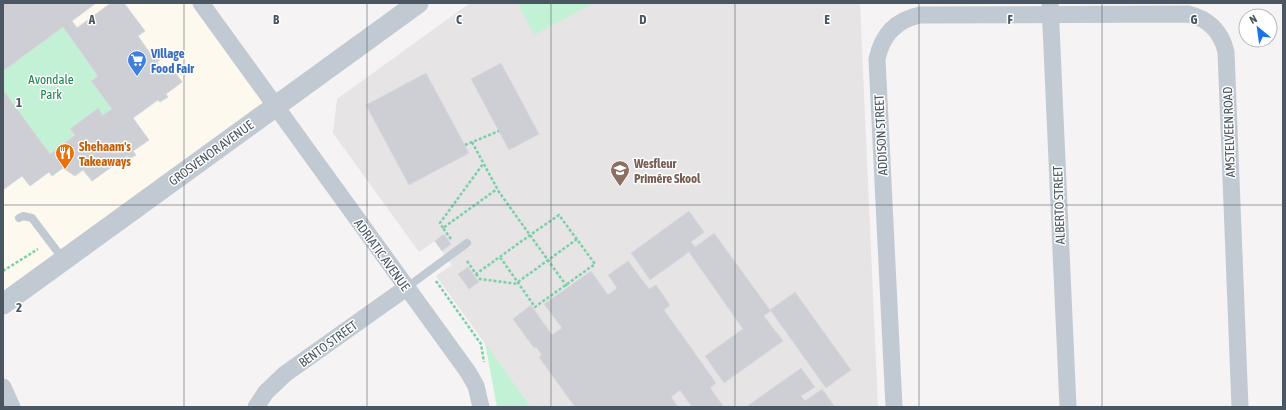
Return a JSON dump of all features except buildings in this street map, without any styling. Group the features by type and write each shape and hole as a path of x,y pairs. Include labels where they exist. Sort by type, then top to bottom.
{"street":[{"name":"ADRIATIC AVENUE","path":"201,3 468,372 476,386 481,407"},
{"name":"GROSVENOR AVENUE","path":"3,304 418,3"},
{"name":"ADDISON STREET","path":"894,407 878,67 880,48 884,37 900,22 920,15 1051,9"},
{"name":"ALBERTO STREET","path":"1051,9 1068,407"},
{"name":"AMSTELVEEN ROAD","path":"1051,9 1188,14 1205,20 1212,25 1223,42 1226,52 1240,407"},
{"name":"BENTO STREET","path":"256,407 266,392 285,374 406,288"},
{"path":"3,388 12,407"}],"lane":[{"path":"19,218 23,216 32,218 64,260"},
{"path":"406,288 467,243"}],"path":[{"path":"465,145 499,131"},
{"path":"472,142 497,189 567,286"},
{"path":"483,163 440,223 480,279 518,283 577,239"},
{"path":"443,228 497,189"},
{"path":"476,274 559,214 595,264 567,286 535,307 500,257"},
{"path":"429,271 481,344 485,365"}],"shaded area":[{"path":"3,3 201,3 275,106 3,304"},
{"name":"Wesfleur Primêre Skool","path":"470,3 860,3 878,407 531,407 436,276 452,265 435,241 419,252 333,133 337,99"}],"green space":[{"path":"518,3 594,3 534,35"},
{"name":"Avondale Park","path":"63,27 98,76 91,81 112,109 103,115 98,108 70,129 75,135 50,154 3,90 3,71"},
{"path":"485,343 531,407 497,407"}],"place":[{"name":"Village Food Fair","path":"137,77"},
{"name":"Shehaam's Takeaways","path":"65,170"},
{"name":"Wesfleur Primêre Skool","path":"620,187"}]}
